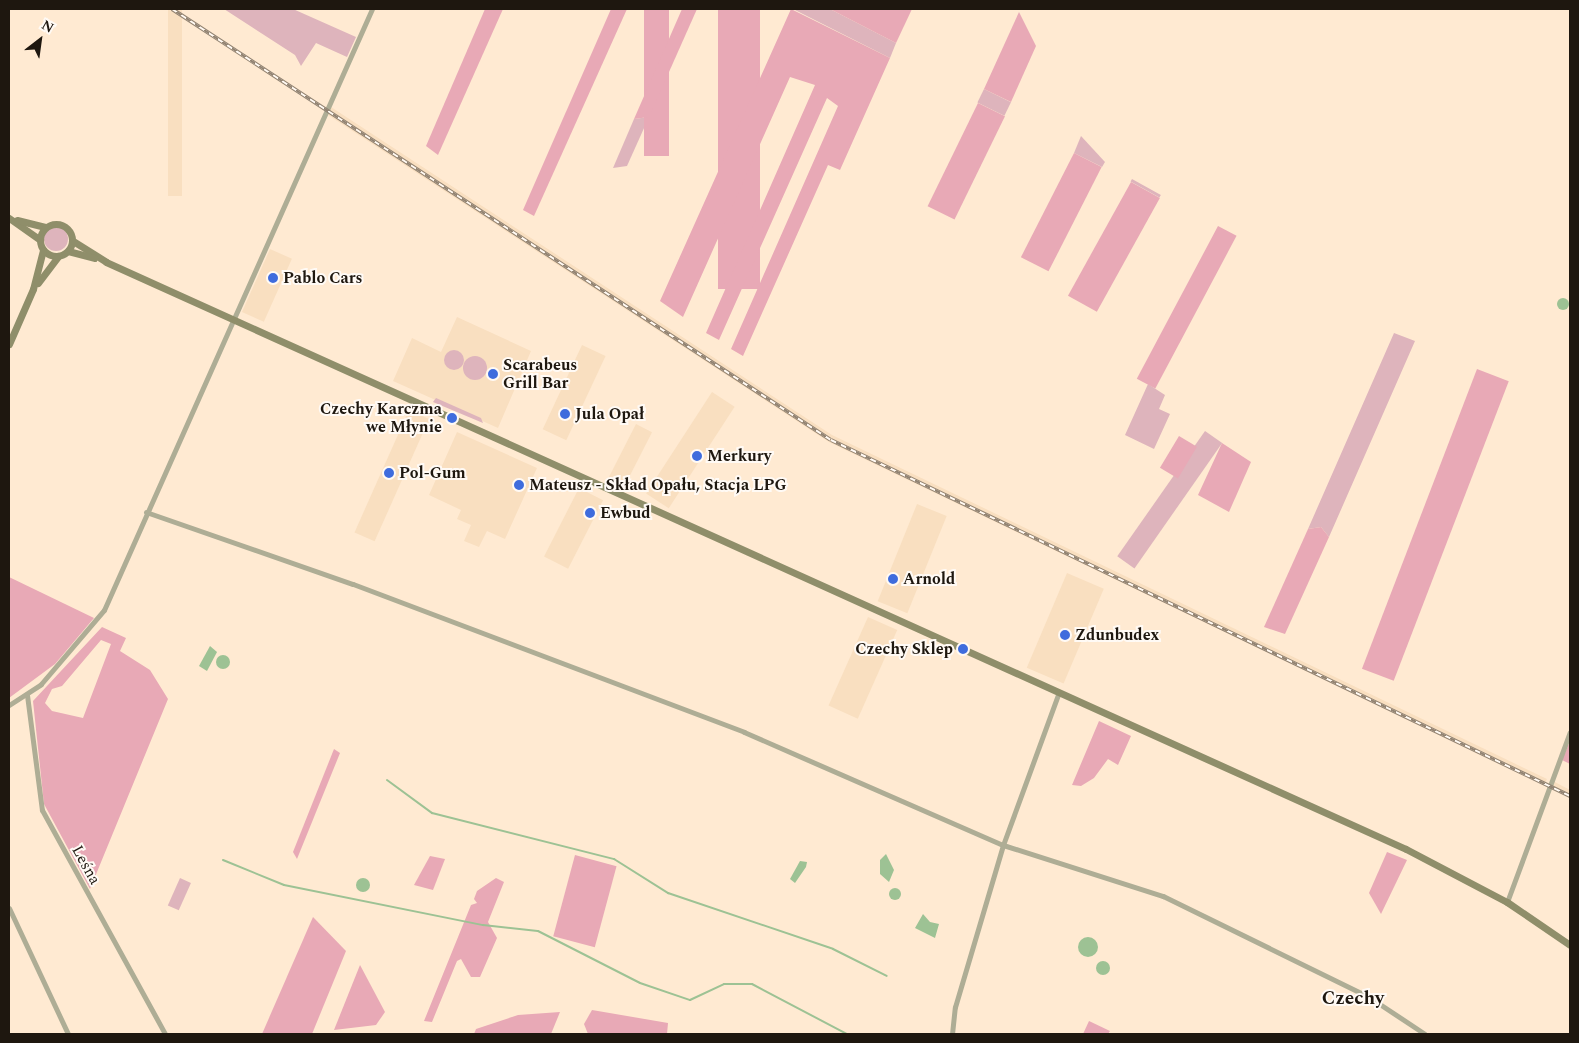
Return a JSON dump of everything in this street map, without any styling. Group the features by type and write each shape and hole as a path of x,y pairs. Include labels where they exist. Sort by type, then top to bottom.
{"main road":[{"path":"9,218 45,227 56,223 66,226 72,241 106,262 1414,852 1507,902 1570,945"},
{"path":"9,218 40,240"},
{"path":"9,344 33,289 43,250 40,240 45,227"},
{"path":"33,289 58,256 68,251 72,241"},
{"path":"43,250 58,256"},
{"path":"68,251 106,262"}],"street":[{"path":"9,705 27,695 95,624 372,9"},
{"path":"146,512 353,584 744,732 1003,845 1163,896 1369,997 1425,1034"},
{"path":"952,1034 955,1007 1003,845 1059,692"},
{"name":"Leśna","path":"27,695 42,810 165,1034"},
{"path":"1507,902 1570,732"},
{"path":"9,908 68,1034"}],"shaded area":[{"path":"168,9 182,9 182,196 168,196"},
{"path":"224,9 293,9 356,37 347,57 316,43 301,66 295,55"},
{"path":"485,9 503,9 438,155 426,146"},
{"path":"611,9 627,9 534,216 523,210"},
{"path":"644,9 669,9 669,156 644,156"},
{"path":"682,9 697,9 649,117 634,119"},
{"path":"718,9 760,9 760,289 718,289"},
{"path":"791,9 890,58 840,170 828,165 743,356 731,349 838,106 827,98 719,340 706,333 815,85 790,77 683,317 660,301"},
{"path":"793,9 830,9 896,43 890,58"},
{"path":"830,9 912,9 896,43"},
{"path":"1019,12 1036,46 1011,102 984,89"},
{"path":"984,89 1011,102 1004,116 977,102"},
{"path":"978,103 1005,116 955,220 928,206"},
{"path":"331,107 832,435 1547,779 1544,785 829,442 328,115"},
{"path":"649,117 627,166 613,168 634,119"},
{"path":"1081,136 1105,162 1102,167 1074,153"},
{"path":"1074,153 1102,167 1049,271 1021,257"},
{"path":"1132,179 1161,195 1159,198 1131,182"},
{"path":"1131,182 1160,198 1097,312 1068,296"},
{"path":"1218,226 1237,236 1155,389 1137,379"},
{"path":"56,227 65,230 68,239 65,248 56,251 47,248 44,239 47,230"},
{"path":"270,249 292,259 264,322 242,312"},
{"path":"1565,298 1568,299 1568,309 1561,310 1558,309 1557,302 1558,299"},
{"path":"457,317 531,351 498,428 393,381 412,338 441,352"},
{"path":"1394,333 1415,341 1329,537 1321,527 1308,529"},
{"path":"582,345 606,356 566,440 543,429"},
{"path":"454,350 461,353 464,360 461,367 454,370 447,367 444,360 447,353"},
{"path":"475,356 480,357 486,363 486,373 480,379 475,380 470,379 464,373 463,368 464,363 470,357"},
{"path":"1477,369 1509,381 1394,681 1362,669"},
{"path":"1148,384 1165,395 1159,409 1170,414 1154,449 1125,435"},
{"path":"712,392 735,407 669,508 646,493"},
{"path":"436,398 481,418 483,423 433,402"},
{"path":"409,410 429,419 375,541 354,532"},
{"path":"636,424 652,432 624,487 608,478"},
{"path":"1205,431 1222,443 1134,568 1117,556"},
{"path":"457,432 537,468 505,539 487,531 479,547 464,541 471,525 457,519 461,510 429,495"},
{"path":"1179,436 1197,447 1178,479 1160,468"},
{"path":"1222,443 1251,462 1229,512 1198,495"},
{"path":"579,488 603,500 568,569 544,557"},
{"path":"917,504 947,516 907,613 878,601"},
{"path":"1321,527 1329,537 1285,634 1264,627 1308,529"},
{"path":"1067,573 1104,589 1064,683 1027,668"},
{"path":"9,577 94,618 55,664 9,698"},
{"path":"868,617 897,630 858,719 829,706"},
{"path":"102,627 126,638 120,651 150,670 168,699 90,889 44,804 33,701","holes":["101,640 111,644 83,718 52,711 45,703 52,689 62,686"]},
{"path":"210,646 217,652 207,671 199,666"},
{"path":"223,655 228,657 230,662 228,667 223,669 218,667 216,662 218,657"},
{"path":"1099,721 1131,736 1118,765 1108,759 1094,778 1081,786 1072,785"},
{"path":"1570,741 1570,764 1562,760"},
{"path":"334,749 340,753 297,859 293,852"},
{"path":"1553,781 1570,790 1570,798 1550,788"},
{"path":"1387,852 1407,860 1381,914 1369,893"},
{"path":"886,854 894,870 889,882 880,874 880,860"},
{"path":"575,855 617,866 595,947 553,936"},
{"path":"430,856 445,859 433,890 414,885"},
{"path":"800,861 807,862 806,867 795,883 790,879"},
{"path":"180,878 191,883 179,910 168,905"},
{"path":"360,878 366,878 370,885 366,892 360,892 356,888 356,882"},
{"path":"496,878 504,882 488,922 497,938 480,977 471,977 461,959 457,961 432,1022 424,1021 471,905 477,903 474,899 477,891"},
{"path":"893,888 897,888 901,894 897,900 893,900 889,896 889,892"},
{"path":"923,914 930,922 939,924 935,938 915,928"},
{"path":"313,917 346,951 312,1034 262,1034"},
{"path":"1088,937 1095,940 1098,947 1095,954 1088,957 1081,954 1078,947 1081,940"},
{"path":"1100,961 1106,961 1110,968 1106,975 1100,975 1096,971 1096,965"},
{"path":"360,965 385,1012 376,1025 334,1030"},
{"path":"592,1010 668,1023 667,1034 588,1034 584,1024"},
{"path":"560,1012 551,1034 474,1034 476,1029 518,1015"},
{"path":"1089,1021 1110,1031 1108,1034 1083,1034"}],"waterway":[{"path":"387,780 432,813 614,859 668,893 833,949 887,976"},
{"path":"223,860 284,885 483,925 538,931 640,983 690,1000 724,984 752,984 847,1034"}],"railway":[{"path":"172,9 831,440 1570,796"}],"place":[{"name":"Pablo Cars","path":"273,278"},
{"name":"Scarabeus Grill Bar","path":"493,374"},
{"name":"Jula Opał","path":"565,414"},
{"name":"Czechy Karczma we Młynie","path":"452,418"},
{"name":"Merkury","path":"697,456"},
{"name":"Pol-Gum","path":"389,473"},
{"name":"Mateusz - Skład Opału, Stacja LPG","path":"519,485"},
{"name":"Ewbud","path":"590,513"},
{"name":"Arnold","path":"893,579"},
{"name":"Zdunbudex","path":"1065,635"},
{"name":"Czechy Sklep","path":"963,649"}],"district":[{"name":"Czechy","path":"1353,999"}]}
